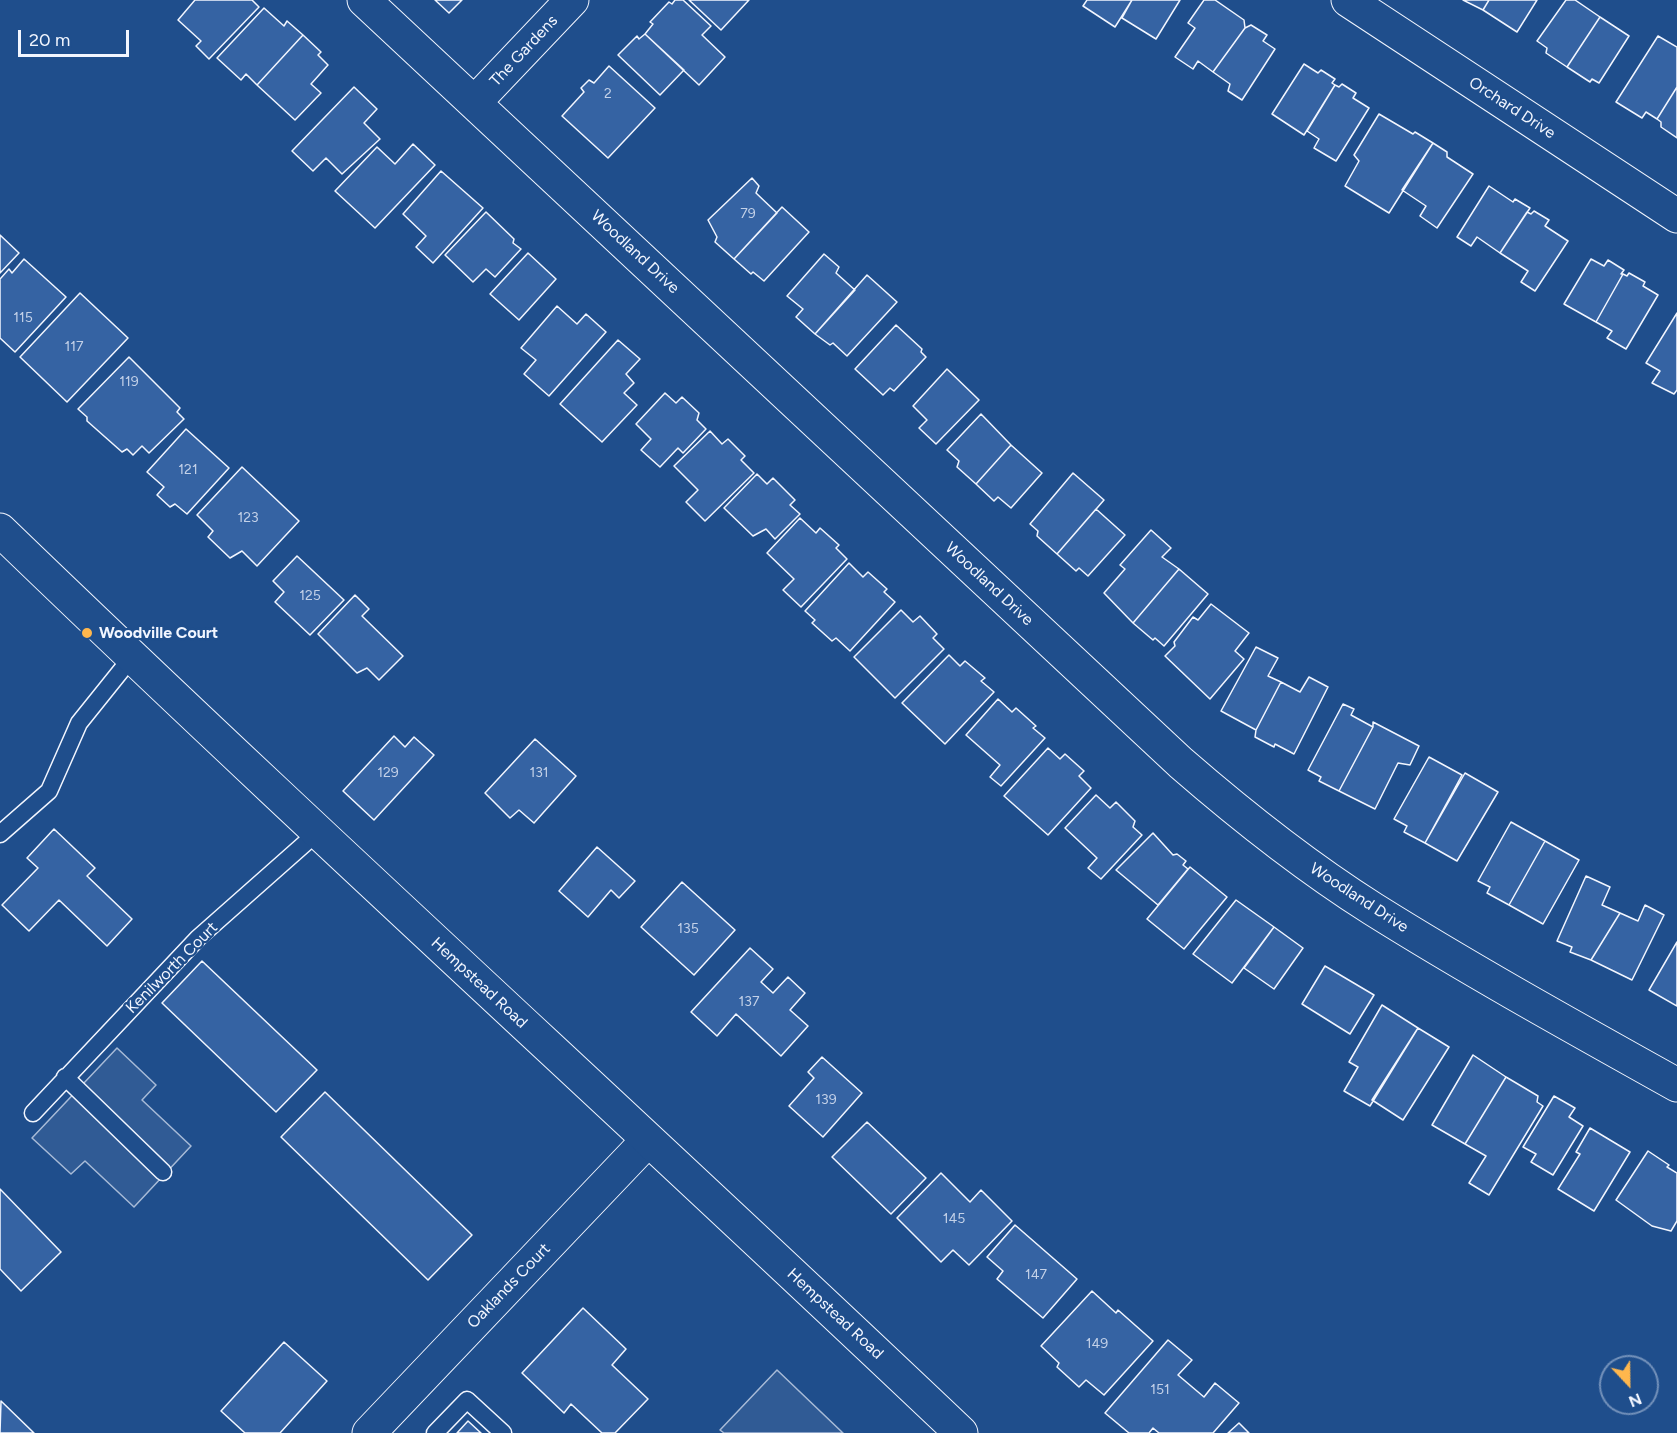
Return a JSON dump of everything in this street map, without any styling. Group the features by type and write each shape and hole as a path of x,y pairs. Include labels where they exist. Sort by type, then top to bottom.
{"street":[{"name":"Woodland Drive","path":"364,0 1234,810 1302,861 1372,908 1498,984 1677,1085"},
{"name":"The Gardens","path":"475,102 572,0"},
{"name":"Orchard Drive","path":"1348,0 1677,216"},
{"name":"Hempstead Road","path":"0,530 502,1006 961,1433"},
{"name":"Oaklands Court","path":"369,1433 648,1140"}],"lane":[{"path":"0,834 49,791 79,723 132,657"},
{"name":"Kenilworth Court","path":"33,1113 198,938 319,831"},
{"path":"65,1077 163,1172"},
{"path":"435,1433 467,1400 503,1433"}],"shaded area":[{"path":"117,1048 156,1085 142,1100 191,1146 134,1207 85,1161 71,1174 32,1138"},
{"path":"777,1370 843,1433 724,1433 720,1430"}],"building":[{"path":"195,0 252,0 259,7 209,59 196,46 201,41 178,20"},
{"path":"435,0 462,0 449,13"},
{"path":"675,0 683,0 711,26 702,35 725,57 699,85 645,34 653,24 650,22 669,2 672,4"},
{"path":"689,0 749,0 721,30"},
{"path":"1087,0 1132,0 1115,27 1083,6"},
{"path":"1132,0 1180,0 1156,39 1122,18"},
{"path":"1204,0 1215,0 1244,20 1245,28 1213,72 1198,61 1193,69 1175,57 1195,28 1188,23"},
{"path":"1463,0 1489,0 1483,10"},
{"path":"1489,0 1537,0 1517,32 1483,10"},
{"path":"1566,0 1575,0 1600,17 1567,67 1546,53 1547,48 1537,41"},
{"path":"264,8 284,26 287,21 303,35 257,85 246,74 241,80 217,58"},
{"path":"1600,17 1629,36 1599,83 1592,79 1590,82 1567,67"},
{"path":"1251,25 1267,35 1263,41 1275,49 1242,100 1228,91 1230,84 1213,72 1245,28"},
{"path":"645,34 684,70 660,95 618,55 637,36 639,39"},
{"path":"303,35 321,52 318,55 328,65 311,84 321,93 295,120 257,85"},
{"path":"1658,36 1677,47 1677,87 1657,119 1646,112 1642,118 1616,102"},
{"path":"1304,64 1318,73 1321,70 1335,79 1332,83 1335,85 1304,135 1272,114"},
{"path":"609,66 655,108 608,158 562,116 584,92 581,88 589,80 594,83"},
{"path":"1342,84 1356,93 1353,98 1369,108 1336,161 1314,148 1319,139 1307,131 1335,85 1339,87"},
{"path":"354,87 377,109 364,123 380,139 342,174 326,158 313,171 292,151"},
{"path":"1677,87 1677,138 1661,127 1661,122 1657,119"},
{"path":"1379,114 1433,143 1389,213 1345,186 1359,161 1354,155"},
{"path":"1433,143 1447,152 1447,157 1473,174 1437,228 1420,216 1426,206 1402,190"},
{"path":"413,144 435,165 375,228 335,191 377,147 395,164"},
{"path":"441,171 483,208 433,263 416,247 426,236 403,214"},
{"path":"752,178 759,186 756,193 777,213 734,259 715,242 717,237 708,220"},
{"path":"1489,186 1513,202 1515,199 1530,208 1500,253 1477,237 1471,246 1457,237"},
{"path":"782,207 809,232 764,281 753,272 751,274 734,259"},
{"path":"1534,211 1549,220 1545,226 1568,241 1535,291 1521,282 1528,271 1500,253 1527,212 1531,214"},
{"path":"486,212 521,249 495,277 486,269 473,282 445,255"},
{"path":"0,235 19,253 0,273"},
{"path":"528,253 556,279 519,320 490,294"},
{"path":"824,254 839,267 836,273 855,290 815,334 796,317 803,309 787,296"},
{"path":"24,259 66,297 15,352 0,338 0,279 9,269 12,273"},
{"path":"1591,259 1604,266 1608,260 1624,270 1596,322 1564,304"},
{"path":"1629,273 1645,282 1643,286 1658,295 1626,349 1607,338 1612,331 1596,322 1623,274 1627,276"},
{"path":"867,275 897,302 847,356 833,343 830,345 815,334"},
{"path":"80,293 128,338 67,402 20,357"},
{"path":"557,306 577,324 586,314 606,332 549,396 524,374 536,360 521,348"},
{"path":"1677,313 1677,390 1674,394 1652,383 1660,371 1646,363"},
{"path":"896,325 922,349 921,352 926,357 894,391 890,388 883,395 855,369"},
{"path":"618,340 640,359 626,374 634,383 624,393 637,405 602,442 560,404"},
{"path":"129,357 180,408 177,412 184,419 149,453 142,446 133,455 127,449 122,452 87,421 87,417 78,409"},
{"path":"947,369 979,400 936,444 919,428 927,420 913,406"},
{"path":"665,393 676,403 682,397 699,413 697,420 706,429 683,453 678,448 660,467 641,450 651,439 636,424"},
{"path":"981,414 1011,445 976,484 957,467 959,461 947,450"},
{"path":"186,429 229,468 187,514 175,504 170,507 157,495 164,487 147,472"},
{"path":"710,431 722,444 728,439 745,456 741,460 754,473 705,521 686,502 698,490 674,466"},
{"path":"1011,445 1042,473 1011,508 998,497 994,501 976,484"},
{"path":"242,467 299,521 257,566 242,551 230,558 208,537 213,531 197,515"},
{"path":"1073,473 1104,500 1057,554 1037,536 1038,531 1030,524"},
{"path":"757,474 767,484 773,478 795,500 790,505 800,514 775,539 766,529 753,536 724,508"},
{"path":"1096,509 1125,535 1088,576 1079,568 1076,571 1057,554"},
{"path":"800,518 816,533 820,528 839,545 836,548 847,559 801,607 783,590 794,579 767,553"},
{"path":"1151,530 1171,548 1162,557 1179,569 1133,623 1104,593 1125,569 1120,565"},
{"path":"297,556 344,600 310,635 275,602 284,592 273,581"},
{"path":"849,563 863,577 868,572 887,589 884,592 895,602 850,651 836,638 832,641 812,623 815,620 805,611"},
{"path":"1179,569 1208,594 1164,646 1133,623"},
{"path":"355,595 369,609 362,616 403,656 379,680 367,668 357,673 318,634"},
{"path":"1211,604 1249,633 1235,651 1244,659 1210,699 1165,656 1175,646 1174,642 1193,617 1198,620"},
{"path":"901,610 913,622 920,616 937,634 933,638 944,649 895,698 854,657"},
{"path":"1256,647 1278,658 1268,676 1281,682 1256,730 1221,711"},
{"path":"949,655 960,666 965,661 985,678 981,681 994,692 945,744 902,703"},
{"path":"1309,677 1328,687 1294,754 1255,737 1256,730 1281,682 1300,692"},
{"path":"998,699 1012,712 1016,708 1036,726 1033,728 1045,738 1001,786 990,777 1000,765 966,735"},
{"path":"1343,704 1354,709 1351,715 1373,727 1339,791 1319,781 1321,777 1308,770"},
{"path":"1373,722 1419,746 1410,765 1398,763 1375,809 1339,791 1373,727"},
{"path":"394,736 405,747 414,737 434,755 374,820 343,791"},
{"path":"535,739 576,776 534,823 519,810 510,818 485,793"},
{"path":"1048,748 1060,759 1065,754 1084,771 1079,776 1091,788 1048,835 1004,796"},
{"path":"1429,757 1462,775 1425,843 1404,832 1407,826 1394,819"},
{"path":"1465,773 1498,792 1457,861 1425,843"},
{"path":"1096,795 1110,808 1116,802 1135,821 1133,827 1142,835 1101,879 1088,868 1097,858 1065,828"},
{"path":"1511,822 1545,841 1509,905 1487,893 1490,887 1478,881"},
{"path":"54,829 95,868 87,876 132,919 107,946 59,900 29,931 2,905 38,868 27,858"},
{"path":"1153,833 1173,855 1177,854 1186,861 1183,865 1188,869 1158,905 1116,870"},
{"path":"1545,841 1579,860 1543,924 1509,905"},
{"path":"597,847 635,881 619,898 611,890 588,917 559,891"},
{"path":"1190,867 1227,897 1184,949 1147,919"},
{"path":"1586,876 1610,887 1602,905 1620,913 1591,960 1570,952 1572,947 1557,941"},
{"path":"682,882 735,930 694,975 641,927"},
{"path":"1236,900 1274,927 1232,983 1193,954"},
{"path":"1645,905 1664,915 1632,980 1591,960 1620,913 1638,921"},
{"path":"1274,927 1303,948 1274,989 1244,968"},
{"path":"1677,942 1677,1006 1649,990"},
{"path":"750,948 773,969 761,982 773,993 788,977 805,993 790,1010 808,1026 781,1056 736,1014 717,1036 691,1012"},
{"path":"202,961 317,1070 276,1112 162,1003"},
{"path":"1325,966 1374,995 1350,1034 1302,1004"},
{"path":"1382,1005 1418,1028 1370,1106 1344,1091 1358,1067 1349,1062"},
{"path":"1418,1028 1449,1047 1403,1120 1372,1100"},
{"path":"1473,1055 1506,1077 1465,1144 1432,1125"},
{"path":"822,1057 862,1093 823,1137 789,1106 814,1078 808,1072"},
{"path":"1506,1077 1538,1096 1537,1102 1543,1106 1489,1195 1469,1183 1486,1156 1465,1144"},
{"path":"325,1092 472,1235 428,1280 281,1137"},
{"path":"1554,1096 1575,1108 1569,1117 1583,1126 1553,1175 1531,1162 1536,1154 1523,1147"},
{"path":"867,1122 926,1178 891,1214 832,1157"},
{"path":"1590,1128 1630,1152 1594,1211 1558,1189 1580,1154 1576,1152"},
{"path":"1648,1151 1677,1173 1677,1221 1671,1231 1652,1226 1616,1200"},
{"path":"941,1173 970,1202 981,1190 1012,1221 969,1265 953,1250 941,1262 897,1218"},
{"path":"0,1189 61,1252 21,1291 0,1269"},
{"path":"1015,1225 1077,1279 1043,1318 997,1279 1003,1271 987,1257"},
{"path":"1092,1291 1116,1313 1118,1310 1153,1341 1104,1395 1086,1380 1079,1387 1057,1367 1059,1363 1041,1346"},
{"path":"583,1308 626,1349 612,1365 648,1399 615,1433 602,1433 571,1404 564,1413 522,1373"},
{"path":"1168,1340 1192,1360 1178,1375 1204,1397 1215,1383 1239,1403 1213,1433 1159,1433 1153,1428 1149,1433 1129,1433 1105,1413"},
{"path":"284,1342 327,1381 280,1433 245,1433 221,1411"},
{"path":"1,1401 34,1433 0,1433"},
{"path":"468,1421 481,1433 457,1433"},
{"path":"1239,1423 1249,1433 1228,1433"}],"place":[{"name":"Woodville Court","path":"87,633"}]}
